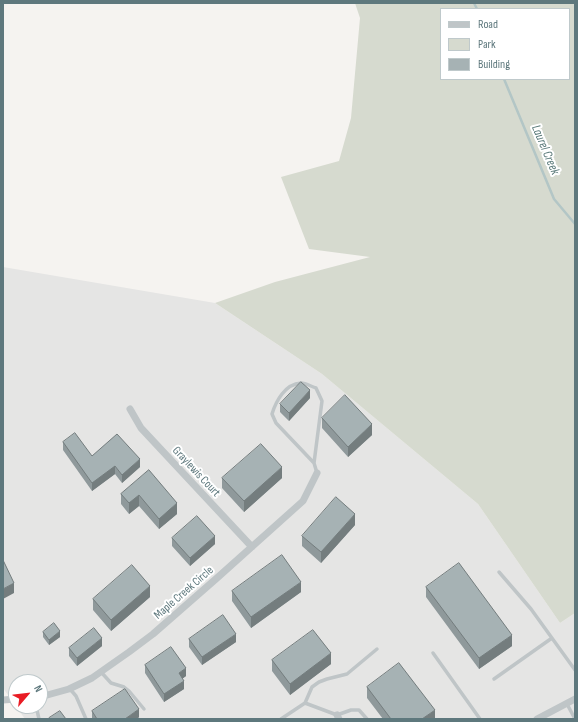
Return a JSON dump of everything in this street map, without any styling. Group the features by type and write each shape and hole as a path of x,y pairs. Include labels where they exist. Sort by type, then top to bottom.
{"street":[{"name":"Graylewis Court","path":"130,409 141,428 252,547"},
{"name":"Maple Creek Circle","path":"48,695 70,689 101,672 153,634 303,501 317,473"},
{"path":"537,719 575,699"}],"lane":[{"path":"314,463 276,423 272,414 284,391 292,385 302,383 316,388 322,401 314,463 317,473"},
{"path":"499,572 531,609 575,670"},
{"path":"494,679 552,638"},
{"path":"281,719 305,702 312,687 327,679 347,674 377,649"},
{"path":"433,653 480,719"},
{"path":"101,672 111,683 129,691 144,709"},
{"path":"70,689 76,696 86,719"},
{"path":"305,702 338,717 351,710 360,710 367,719"},
{"path":"567,704 575,719"}],"shaded area":[{"path":"3,267 215,303 322,374 478,504 560,623 575,613 575,719 25,719 21,714 48,714 48,674 8,674 8,695 3,688"}],"green space":[{"path":"355,3 575,3 575,613 560,623 478,504 322,374 215,303 275,282 370,257 309,249 281,177 339,161 351,118 360,18"}],"building":[{"path":"301,382 310,390 289,413 280,404"},
{"path":"345,395 372,424 348,447 322,418"},
{"path":"75,433 92,456 117,434 140,459 122,475 115,466 92,483 63,442"},
{"path":"261,444 282,467 244,501 222,478"},
{"path":"149,470 177,503 159,519 139,495 129,503 121,494"},
{"path":"336,497 355,514 321,552 302,536"},
{"path":"197,516 215,536 190,558 172,538"},
{"path":"282,555 301,582 251,617 232,591"},
{"path":"3,560 14,583 3,589"},
{"path":"459,563 512,635 479,658 426,587"},
{"path":"132,565 150,586 111,620 93,599"},
{"path":"223,615 236,634 202,657 189,639"},
{"path":"54,623 60,631 49,640 43,632"},
{"path":"94,628 102,638 77,658 69,648"},
{"path":"313,630 331,653 290,684 272,660"},
{"path":"171,647 186,668 179,673 184,681 164,694 145,665"},
{"path":"399,663 435,710 422,719 391,719 367,687"},
{"path":"125,689 139,709 125,719 97,719 92,711"},
{"path":"60,711 66,719 49,719 49,718"}],"waterway":[{"name":"Laurel Creek","path":"474,3 476,8"},
{"name":"Laurel Creek","path":"504,80 554,199 575,224"}]}
